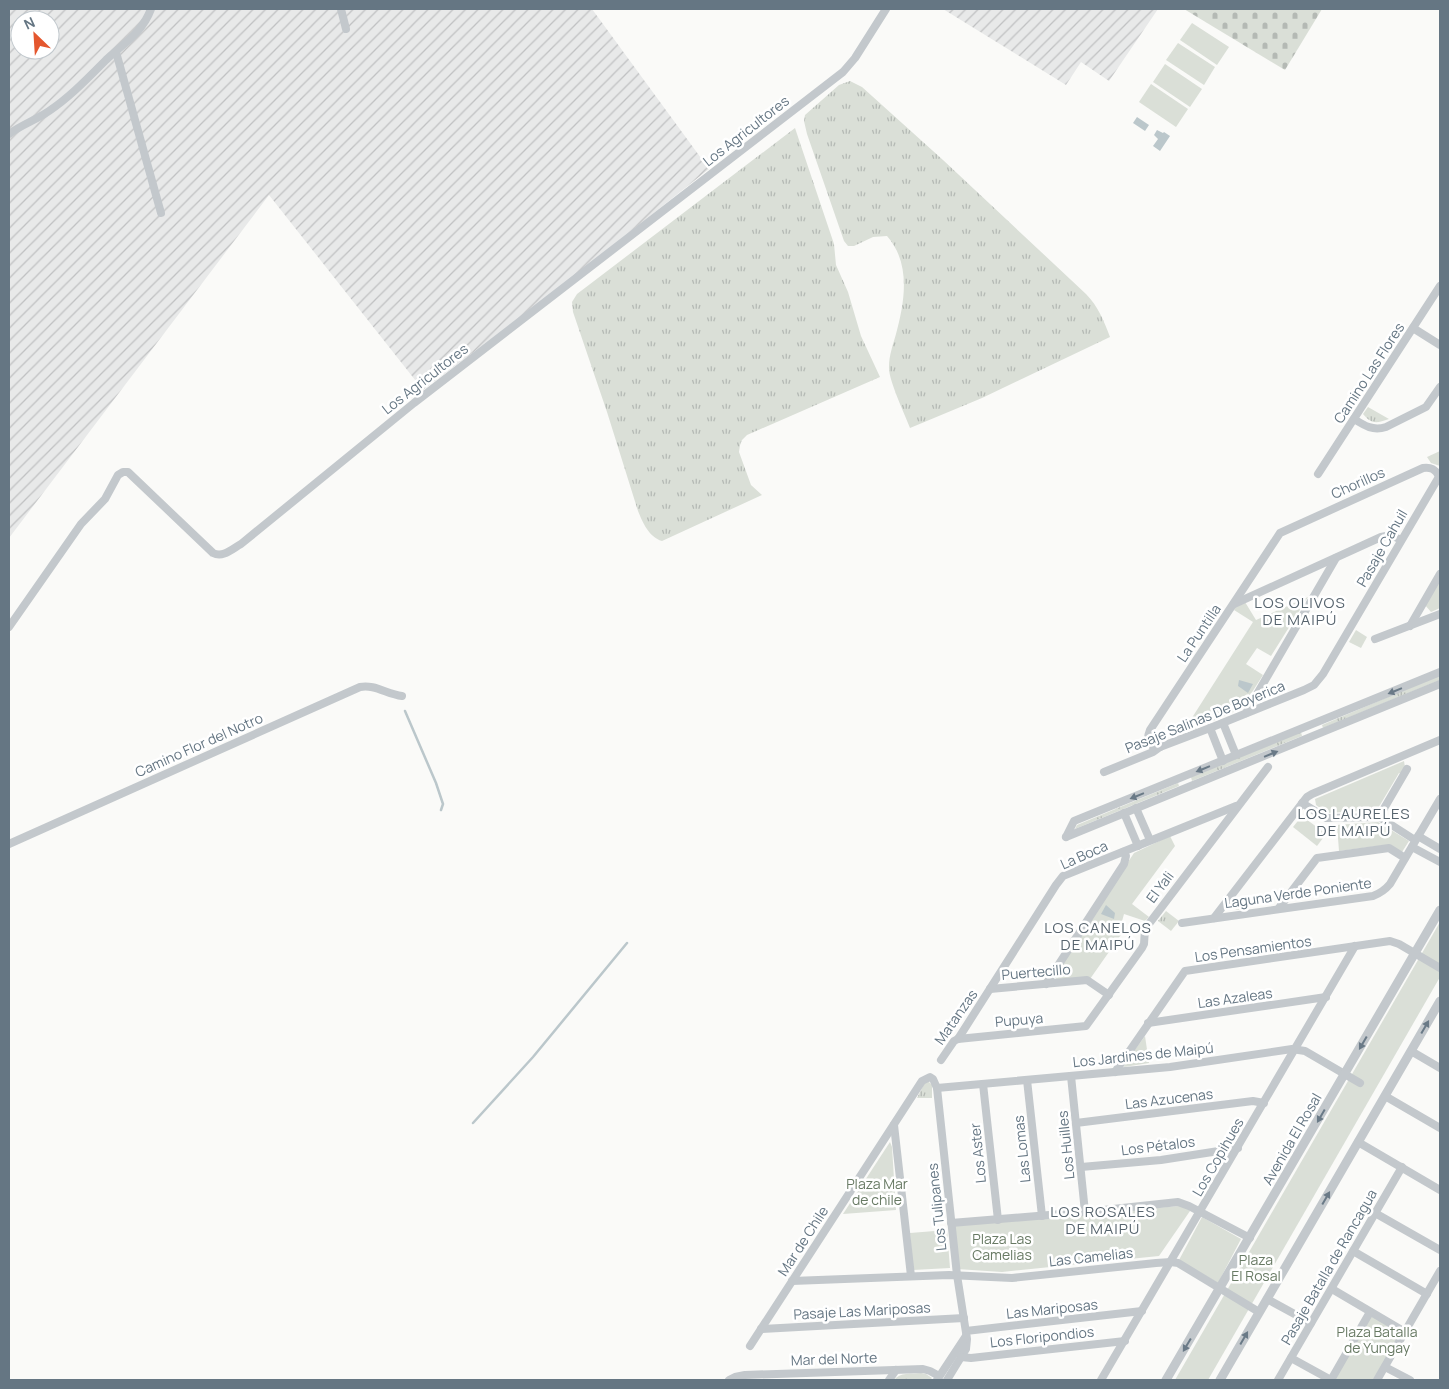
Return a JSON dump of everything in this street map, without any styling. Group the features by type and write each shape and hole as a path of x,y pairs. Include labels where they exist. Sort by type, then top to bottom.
{"street":[{"path":"9,134 51,110 72,93 138,32 151,9"},
{"path":"341,9 346,29"},
{"name":"Los Agricultores","path":"9,627 81,524 105,500 115,480 122,472 128,472 213,553 218,555 224,554 241,544 414,403 843,72 855,58 886,9"},
{"path":"116,52 161,213"},
{"name":"Camino Las Flores","path":"1318,474 1440,286"},
{"path":"1413,328 1440,345"},
{"path":"1354,419 1370,428 1380,429 1386,427 1426,407 1440,387"},
{"name":"Chorillos","path":"1286,529 1423,468 1429,467 1440,475"},
{"name":"Pasaje Cahuil","path":"1314,685 1323,674 1440,475"},
{"name":"La Puntilla","path":"1160,747 1153,747 1148,742 1150,730 1276,537 1286,529"},
{"path":"1233,604 1387,535 1391,534 1401,540"},
{"path":"1246,713 1336,558"},
{"path":"1410,626 1440,574"},
{"path":"1375,639 1440,614"},
{"path":"1440,672 1074,821 1066,837 1440,684"},
{"name":"Pasaje Salinas De Boyerica","path":"1104,772 1153,752 1160,747 1314,685"},
{"name":"Camino Flor del Notro","path":"9,844 360,687 371,686 386,693 402,696"},
{"path":"1223,723 1236,755"},
{"path":"1310,725 1315,736"},
{"path":"1210,728 1223,761"},
{"name":"Laguna Verde Poniente","path":"1214,918 1302,803 1312,794 1440,740"},
{"name":"El Yali","path":"1083,1027 1090,1023 1142,948 1145,929 1268,766"},
{"path":"1379,817 1407,769"},
{"path":"1182,777 1186,788"},
{"path":"1280,908 1317,858 1389,848 1405,858 1440,798"},
{"path":"1302,803 1326,818 1379,817 1415,841 1440,862"},
{"name":"La Boca","path":"990,989 1059,880 1070,873 1238,806"},
{"path":"1136,808 1150,840"},
{"path":"1124,814 1138,846"},
{"path":"1415,841 1440,849"},
{"path":"1046,984 1124,864 1126,856 1123,852"},
{"name":"Laguna Verde Poniente","path":"1182,923 1373,896 1385,890 1405,858"},
{"name":"Avenida El Rosal","path":"1166,1380 1440,910"},
{"name":"Los Pensamientos","path":"1115,1072 1185,971 1393,942 1440,968"},
{"name":"Los Copihues","path":"1102,1380 1356,946"},
{"name":"Puertecillo","path":"990,989 1087,980 1109,995"},
{"name":"Matanzas","path":"942,1060 990,989"},
{"name":"Las Azaleas","path":"1148,1024 1326,997"},
{"path":"1220,1380 1411,1051 1438,1012 1440,1002"},
{"name":"Pupuya","path":"958,1039 1083,1027"},
{"path":"1295,1049 1305,1051 1360,1083"},
{"name":"Los Jardines de Maipú","path":"937,1088 1115,1072 1295,1049"},
{"path":"1411,1051 1440,1068"},
{"name":"Los Huilles","path":"1071,1076 1086,1212"},
{"name":"Los Tulipanes","path":"930,1077 937,1088 957,1275 967,1346 961,1357 941,1379"},
{"name":"Mar de Chile","path":"750,1346 922,1081 930,1077"},
{"name":"Las Lomas","path":"1028,1080 1042,1216"},
{"name":"Los Aster","path":"983,1084 998,1220"},
{"path":"1385,1096 1440,1128"},
{"name":"Las Azucenas","path":"1076,1123 1253,1101 1264,1103"},
{"path":"894,1125 911,1276"},
{"path":"1358,1142 1440,1190"},
{"name":"Los Pétalos","path":"1081,1167 1161,1160 1238,1148"},
{"name":"Pasaje Batalla de Rancagua","path":"1278,1380 1402,1167"},
{"path":"951,1223 1178,1202 1250,1238"},
{"path":"1375,1213 1440,1250"},
{"path":"1353,1251 1427,1294"},
{"name":"Las Camelias","path":"792,1281 957,1275 1012,1278 1171,1262 1178,1263 1259,1312"},
{"path":"1377,1380 1440,1271"},
{"path":"1332,1289 1405,1332"},
{"path":"1267,1298 1311,1323"},
{"name":"Las Mariposas","path":"966,1333 1142,1311"},
{"path":"1291,1358 1331,1380 1370,1312"},
{"name":"Pasaje Las Mariposas","path":"761,1329 964,1318"},
{"path":"941,1379 966,1333"},
{"name":"Los Floripondios","path":"961,1357 970,1358 1124,1341"},
{"path":"1385,1366 1410,1380"},
{"name":"Mar del Norte","path":"728,1380 745,1375 924,1369 941,1379"},
{"path":"889,1380 896,1370"}],"shaded area":[{"path":"9,9 592,9 709,169 571,279 423,390 269,195 9,538"},
{"path":"943,9 1158,9 1109,81 1081,62 1066,85"},
{"path":"1137,117 1149,125 1145,131 1133,123"},
{"path":"1157,130 1170,136 1160,151 1153,146 1158,139 1154,135"},
{"path":"1239,680 1253,684 1248,693 1238,686"},
{"path":"1106,905 1115,913 1114,919 1101,914"}],"green space":[{"path":"1184,9 1322,9 1285,70"},
{"path":"1192,23 1229,47 1217,65 1180,40"},
{"path":"1178,43 1215,67 1204,85 1166,60"},
{"path":"1165,64 1202,89 1190,107 1153,82"},
{"path":"850,81 862,87 943,160 1086,294 1097,309 1110,337 982,398 910,428 889,373 890,354 902,309 904,283 900,258 887,236 873,237 854,246 848,246 844,241 804,121 805,115 839,85"},
{"path":"1151,84 1188,109 1176,127 1139,102"},
{"path":"795,128 834,244 836,265 848,292 861,336 880,377 747,435 742,440 739,452 751,485 762,495 662,541 650,533 638,511 573,312 572,302 577,294"},
{"path":"1368,407 1389,419 1378,422 1369,420 1363,414"},
{"path":"1440,451 1440,466 1431,463 1427,457"},
{"path":"1440,579 1440,608 1431,612 1425,605"},
{"path":"1308,597 1271,656 1257,648 1246,664 1263,675 1242,708 1181,735 1253,622 1234,610 1237,605 1245,602 1256,620"},
{"path":"1356,630 1367,637 1361,648 1349,642"},
{"path":"1440,675 1440,680 1323,728 1322,725"},
{"path":"1301,732 1302,736 1192,781 1191,777"},
{"path":"1404,761 1405,767 1401,774 1399,773 1377,810 1327,813 1316,805 1315,799"},
{"path":"1178,783 1179,786 1075,829 1077,825"},
{"path":"1302,816 1326,834 1317,846 1293,827"},
{"path":"1378,822 1409,841 1402,852 1386,845 1339,851 1337,825"},
{"path":"1170,836 1175,846 1132,904 1149,917 1145,921 1124,914 1121,925 1125,929 1090,979 1058,980 1055,978 1055,973 1134,853"},
{"path":"1237,897 1249,908 1236,910 1233,902"},
{"path":"1166,911 1179,921 1171,931 1158,921"},
{"name":"Plaza El Rosal","path":"1440,922 1440,977 1208,1380 1175,1380"},
{"path":"1145,1036 1149,1063 1124,1067 1125,1063"},
{"path":"925,1082 929,1082 932,1085 932,1098 917,1098"},
{"name":"Plaza Mar de chile","path":"890,1142 892,1147 896,1210 843,1214"},
{"name":"Plaza Las Camelias","path":"1179,1206 1187,1207 1190,1211 1159,1256 1002,1272 957,1269 954,1225"},
{"path":"1202,1217 1241,1239 1218,1283 1179,1260"},
{"path":"947,1230 950,1268 913,1270 910,1233"},
{"name":"Plaza Batalla de Yungay","path":"1370,1314 1397,1330 1399,1337 1373,1380 1334,1379"},
{"path":"921,1373 932,1378 930,1380 894,1380 896,1377 903,1375"}],"waterway":[{"path":"405,711 436,783 443,804 441,810"},
{"path":"473,1123 533,1057 627,943"}],"district":[{"name":"LOS OLIVOS DE MAIPÚ","path":"1300,612"},
{"name":"LOS LAURELES DE MAIPÚ","path":"1354,822"},
{"name":"LOS CANELOS DE MAIPÚ","path":"1098,936"},
{"name":"LOS ROSALES DE MAIPÚ","path":"1103,1220"}]}
